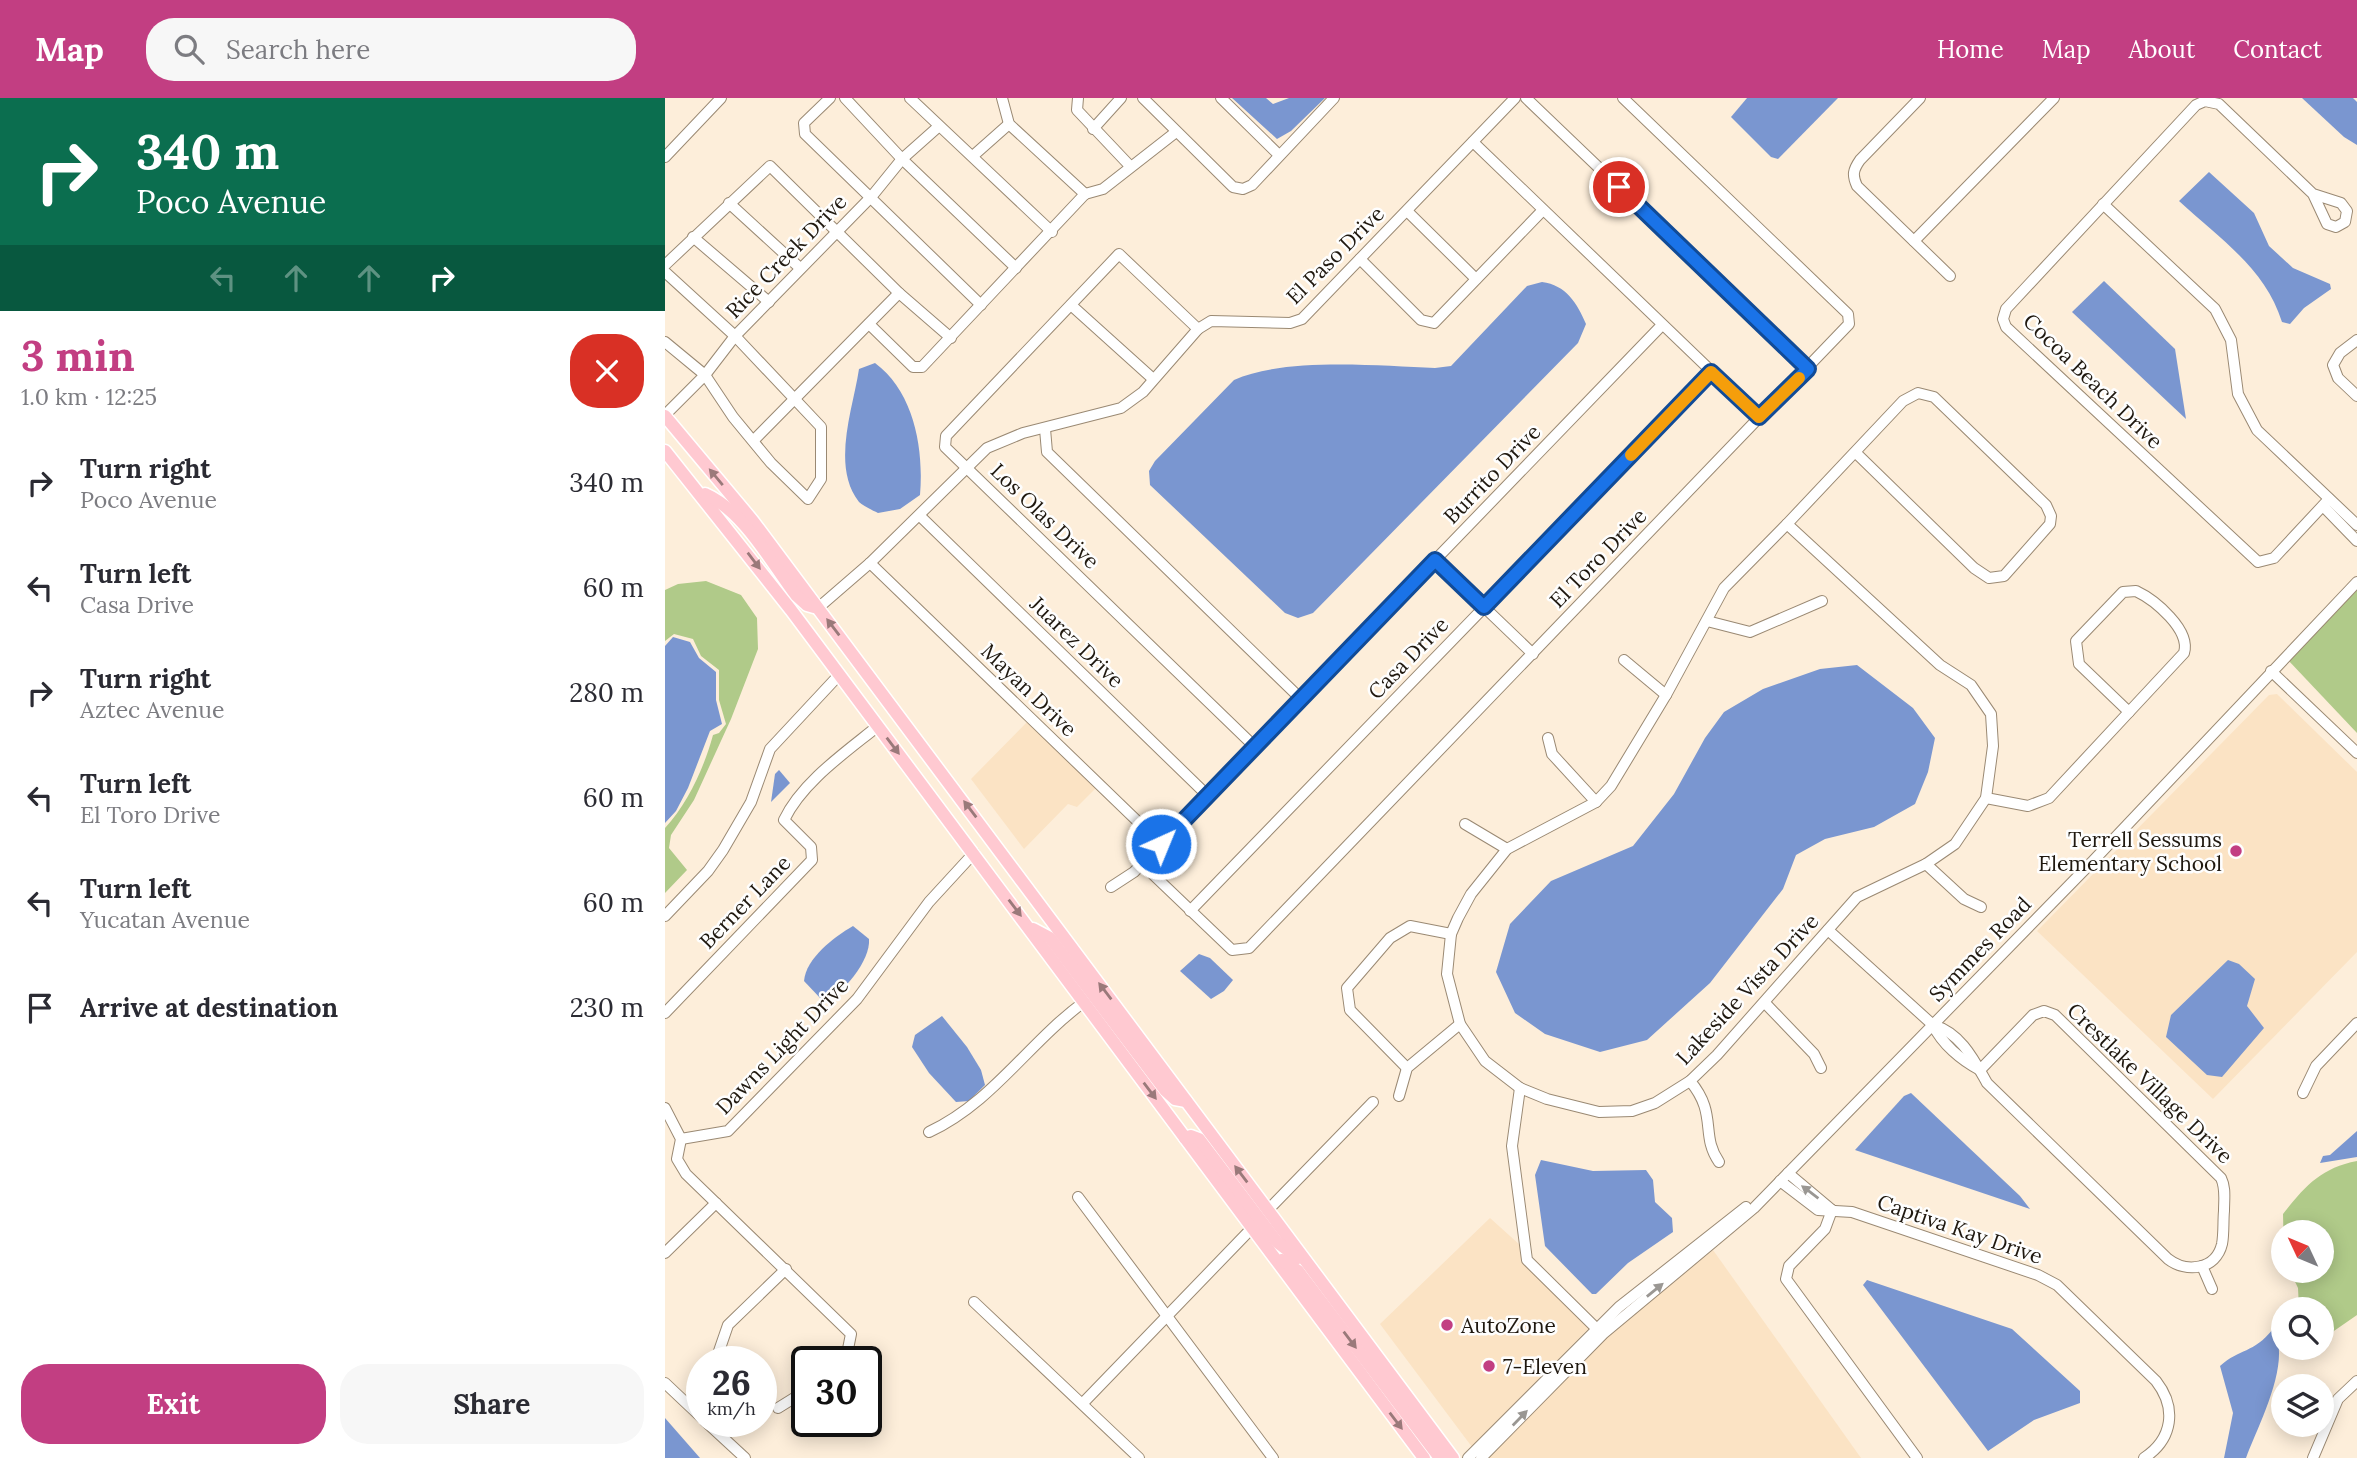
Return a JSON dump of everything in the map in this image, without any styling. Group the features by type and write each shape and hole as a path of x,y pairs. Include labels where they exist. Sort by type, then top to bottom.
{"main road":[{"path":"665,415 752,520 1453,1458"},
{"path":"665,451 701,492 974,853 1424,1458"},
{"path":"701,492 718,500 732,513 796,595 807,605 818,608"},
{"path":"1029,927 1050,937 1165,1090 1175,1099 1186,1101"},
{"path":"1185,1138 1191,1136 1199,1139 1277,1242 1311,1268"},
{"path":"1273,1254 1298,1271 1440,1458"}],"street":[{"path":"665,157 721,98"},
{"path":"830,98 804,123 803,129 818,148 871,196 981,305"},
{"path":"845,98 902,159 1016,268"},
{"path":"910,98 938,127 974,155 1052,232"},
{"path":"1002,98 1009,124 1085,194"},
{"path":"1078,98 1077,110 1130,166"},
{"path":"1093,129 1121,98"},
{"path":"1143,98 1233,187 1243,189 1252,185 1334,98"},
{"path":"1221,98 1279,155"},
{"name":"El Paso Drive","path":"1198,329 1211,321 1290,323 1302,319 1515,98"},
{"path":"1526,98 1808,369"},
{"name":"El Toro Drive","path":"1142,864 1232,950 1249,948 1849,324 1848,314 1623,98"},
{"path":"1920,98 1853,169 1857,186 1950,275"},
{"path":"1915,242 2054,98"},
{"name":"Cocoa Beach Drive","path":"2313,194 2219,104 2205,101 2196,105 2005,309 2003,319 2006,327 2258,562 2274,558 2326,503"},
{"path":"974,155 1009,124"},
{"name":"Rice Creek Drive","path":"665,415 705,375 736,336 871,196 902,159 938,127"},
{"path":"870,324 913,367 922,367 1085,194 1103,188 1176,132"},
{"path":"1473,142 1759,417"},
{"path":"665,265 770,166 899,293 951,338"},
{"path":"729,203 800,268"},
{"path":"2103,204 2215,309 2231,340 2235,381 2246,414 2269,444 2326,503 2343,528 2357,541"},
{"path":"1360,259 1421,320 1434,324 1543,210"},
{"path":"1406,211 1476,279"},
{"path":"693,237 769,302"},
{"path":"818,608 920,516 987,448 1023,433 1121,408 1143,392 1152,378 1198,329 1119,254 1071,304 1152,378"},
{"path":"665,272 736,336 821,427 821,480 808,499 754,440 705,375 665,342"},
{"path":"754,440 899,293"},
{"name":"Los Olas Drive","path":"1071,304 946,436 945,447 1255,747"},
{"name":"Burrito Drive","path":"1111,887 1142,864 1662,325"},
{"path":"2357,340 2340,353 2333,365 2338,378 2357,396"},
{"name":"Casa Drive","path":"1190,911 1711,372"},
{"name":"Lakeside Vista Drive","path":"1787,524 1940,664 1971,685 1991,714 1993,746 1986,798 1955,844 1926,864 1857,897 1765,1003 1690,1081 1655,1103 1632,1111 1599,1112 1520,1088 1485,1061 1460,1024 1447,974 1451,934 1471,894 1507,849 1596,802 1611,786 1666,695 1724,588 1903,401 1918,393 1934,397 2046,505 2051,516 2050,524 2004,576 1989,578 1974,568 1855,452"},
{"path":"1045,429 1047,452 1301,699"},
{"path":"2326,503 2354,522 2343,528"},
{"name":"Juarez Drive","path":"920,516 1208,796"},
{"path":"1435,560 1533,654"},
{"name":"Mayan Drive","path":"870,563 1161,844"},
{"name":"Symmes Road","path":"1468,1458 1657,1275 1780,1180 1933,1025 2357,582"},
{"path":"1986,798 2028,806 2049,798 2184,653 2187,644 2184,634 2146,596 2136,591 2123,592 2075,642 2079,664 2129,712"},
{"path":"1707,621 1750,632 1822,601"},
{"path":"1624,660 1666,695"},
{"path":"2271,671 2357,753"},
{"path":"665,916 708,871 723,850 751,802 771,749 839,675"},
{"name":"Berner Lane","path":"665,1013 812,860 811,847 784,820 790,808 830,765 878,726"},
{"path":"1548,738 1552,754 1596,802"},
{"path":"1465,824 1507,849"},
{"name":"Dawns Light Drive","path":"681,1139 728,1131 857,999 929,902 974,853"},
{"path":"1926,864 1963,900 1980,907"},
{"path":"1407,1068 1350,1010 1347,988 1390,939 1410,926 1451,934"},
{"path":"1828,930 1933,1025 1946,1028 1973,1055 1987,1083 2168,1259 2183,1267 2202,1266 2212,1289"},
{"path":"929,1132 958,1119 993,1090 1063,1017 1084,1002"},
{"path":"1765,1003 1814,1054 1821,1068"},
{"name":"Crestlake Village Drive","path":"1980,1070 2033,1015 2044,1011 2055,1015 2221,1178 2225,1188 2222,1243 2216,1256 2202,1266"},
{"path":"2303,1093 2316,1066 2357,1023"},
{"path":"1399,1097 1407,1068 1460,1024"},
{"path":"1690,1081 1705,1100 1711,1151 1719,1163"},
{"path":"1520,1088 1512,1146 1527,1259 1599,1331"},
{"path":"1268,1210 1373,1102"},
{"path":"665,1108 681,1139 677,1159 685,1174 851,1334 849,1346"},
{"name":"Captiva Kay Drive","path":"1780,1180 1832,1210 1852,1212 2038,1275 2057,1285 2163,1389 2170,1408 2169,1429 2154,1452 2144,1458"},
{"path":"1078,1197 1273,1458"},
{"path":"665,1253 716,1203"},
{"path":"1832,1210 1825,1229 1789,1266 1786,1279 1917,1458"},
{"path":"1083,1403 1252,1228"},
{"path":"721,1346 728,1325 786,1269"},
{"path":"974,1302 1139,1458"},
{"name":"Symmes Road","path":"1481,1458 1599,1331"},
{"path":"2313,1458 2334,1405 2357,1381"},
{"path":"665,1383 686,1402"},
{"path":"778,1408 791,1400"},
{"path":"723,1437 745,1458"}],"shaded area":[{"name":"Terrell Sessums Elementary School","path":"2277,694 2357,772 2357,952 2213,1099 2037,931 2269,695"},
{"path":"1028,721 1097,787 1077,807 1068,804 1024,849 971,779"},
{"path":"1490,1218 1520,1245 1523,1260 1590,1327 1472,1447 1380,1324"},
{"path":"1713,1250 1861,1458 1488,1458 1612,1332"}],"green space":[{"path":"706,581 741,595 757,618 758,649 731,719 694,800 671,835 669,848 687,870 665,893 665,828 681,808 694,784 713,735 719,733 726,724 719,700 719,670 701,656 693,639 674,634 665,641 665,590 678,584"},
{"path":"2357,589 2357,733 2288,660"},
{"path":"2357,1161 2357,1315 2334,1331 2334,1297 2298,1297 2296,1283 2335,1283 2335,1220 2283,1220 2283,1214 2315,1180 2344,1164"}],"water":[{"path":"1232,98 1266,98 1273,104 1289,98 1325,98 1291,131 1277,139"},
{"path":"1747,98 1838,98 1778,159 1771,157 1731,117"},
{"path":"2302,98 2353,98 2357,102 2357,145 2344,137"},
{"path":"2209,172 2254,213 2269,246 2293,268 2330,284 2331,289 2304,308 2290,324 2282,322 2265,286 2253,270 2179,201"},
{"path":"2104,281 2175,349 2186,419 2072,312"},
{"path":"1542,282 1564,291 1579,309 1586,324 1578,343 1313,613 1298,618 1285,613 1150,485 1149,471 1155,461 1234,380 1279,368 1305,366 1451,366 1527,286"},
{"path":"875,363 899,389 914,422 921,477 920,495 900,509 878,513 859,502 851,488 845,455 859,369"},
{"path":"673,637 690,642 699,658 716,672 716,700 722,724 710,731 688,788 676,811 665,823 665,646"},
{"path":"1857,665 1913,708 1935,738 1928,772 1915,804 1874,827 1825,839 1796,855 1783,889 1710,983 1647,1040 1600,1052 1545,1034 1515,1013 1496,972 1510,924 1551,881 1633,846 1674,794 1705,738 1724,712 1763,689 1820,669"},
{"path":"779,770 790,783 771,802 775,774"},
{"path":"853,926 869,939 865,957 846,985 822,1000 804,981 806,972 822,949"},
{"path":"1199,954 1210,958 1233,980 1224,991 1211,999 1180,971"},
{"path":"2228,960 2239,964 2255,979 2247,1006 2264,1028 2222,1077 2207,1075 2166,1037 2171,1015"},
{"path":"942,1016 967,1047 981,1070 985,1085 969,1101 956,1102 929,1073 912,1047 915,1035"},
{"path":"1911,1093 2020,1196 2030,1209 1855,1150 1904,1096"},
{"path":"2357,1131 2357,1157 2320,1163 2323,1156 2330,1155"},
{"path":"1541,1160 1593,1171 1646,1170 1653,1180 1655,1202 1672,1218 1673,1232 1628,1263 1596,1294 1592,1294 1545,1246 1535,1175"},
{"path":"1867,1280 2012,1329 2080,1391 2080,1403 2034,1420 1988,1451 1863,1285"},
{"path":"2271,1331 2271,1360 2279,1360 2276,1374 2271,1374 2271,1396 2246,1458 2224,1458 2233,1413 2220,1366"},
{"path":"665,1418 700,1458 665,1458"}],"slow traffic":[{"path":"1631,455 1711,372 1759,417 1799,378"}],"place":[{"name":"Terrell Sessums Elementary School","path":"2236,851"},
{"name":"AutoZone","path":"1447,1325"},
{"name":"7-Eleven","path":"1489,1366"}],"route":[{"path":"1161,844 1435,560 1484,607 1711,372 1759,417 1808,369 1619,187"}]}
